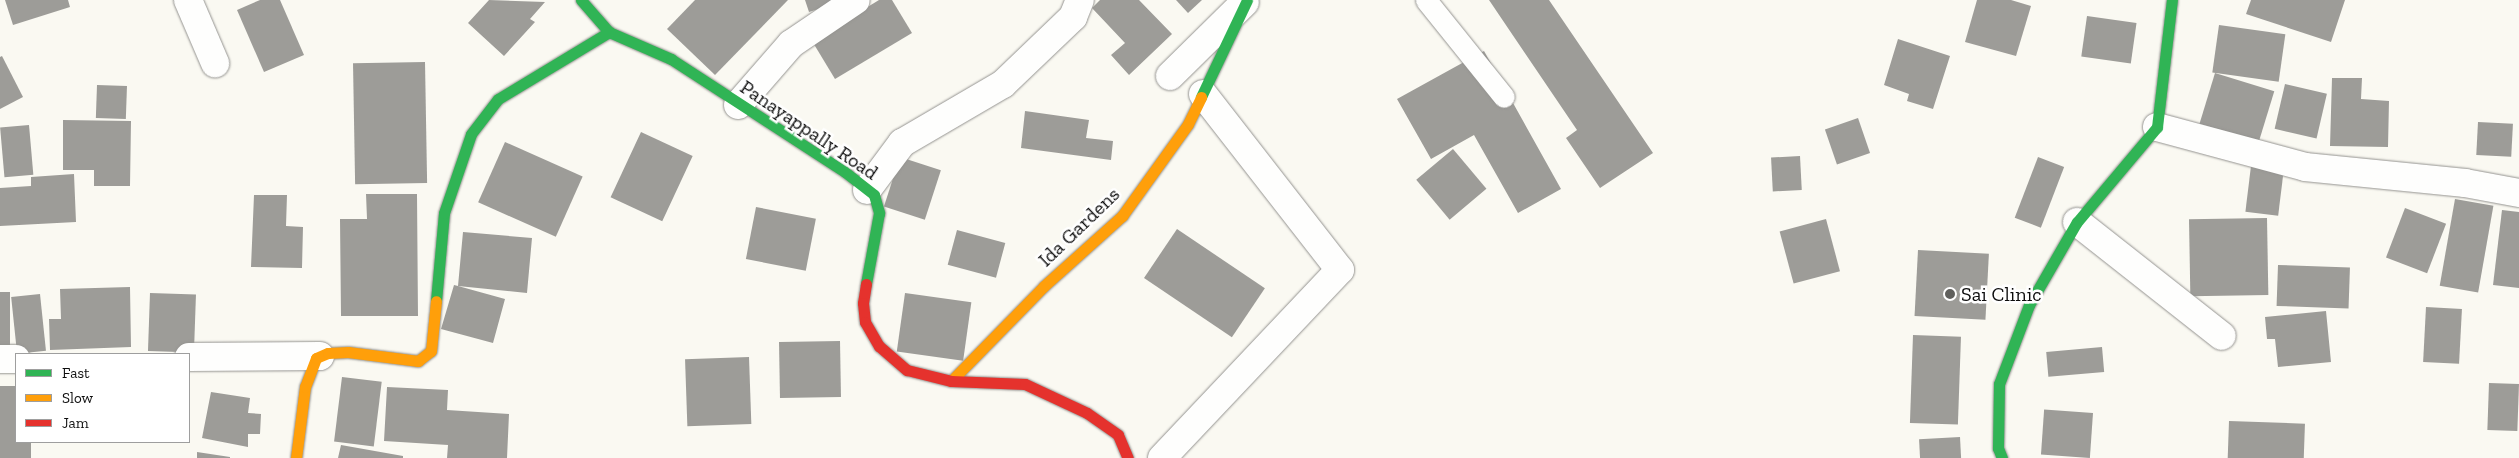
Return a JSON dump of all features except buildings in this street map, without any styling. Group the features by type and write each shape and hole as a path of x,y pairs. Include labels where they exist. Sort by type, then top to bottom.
{"street":[{"path":"188,0 215,63"},
{"name":"Panayappally Road","path":"581,0 609,32 671,59 738,105 845,172 867,190 878,203 879,214 863,303 869,333 879,346 907,370 950,381 1025,384 1087,412 1118,435 1128,458"},
{"path":"738,105 791,44 856,0"},
{"path":"867,190 902,143 1003,84 1073,17 1080,0"},
{"path":"2002,458 1998,448 1999,384 2029,305 2076,222 2157,127 2172,0"},
{"path":"1170,76 1246,1"},
{"name":"Ida Gardens","path":"950,381 1044,286 1122,216 1188,124 1246,1"},
{"path":"190,357 320,356 348,352 418,361 426,358 435,333 444,214 471,134 498,99 609,32"},
{"path":"1162,458 1340,270 1203,94"},
{"path":"2157,127 2305,167 2465,183 2519,193"},
{"path":"2076,222 2222,336"},
{"path":"296,458 305,386 312,363 320,356"},
{"path":"0,359 15,359"}],"lane":[{"path":"1426,0 1504,97"}],"traffic: fast":[{"path":"581,0 609,32 671,59 845,172 874,195 879,213 866,284"},
{"path":"1201,97 1247,0"},
{"path":"2002,458 1998,448 1999,384 2029,305 2077,222 2157,127 2172,0"},
{"path":"436,301 444,213 471,134 498,99 609,32"}],"traffic: slow":[{"path":"951,381 1044,286 1122,216 1188,124 1201,97"},
{"path":"296,458 305,387 316,358 328,353 348,352 418,361 431,351 436,301"}],"traffic: jam":[{"path":"866,284 863,303 865,322 879,346 907,370 951,381 1025,384 1087,413 1118,435 1128,458"}],"place":[{"name":"Sai Clinic","path":"1950,294"}]}
